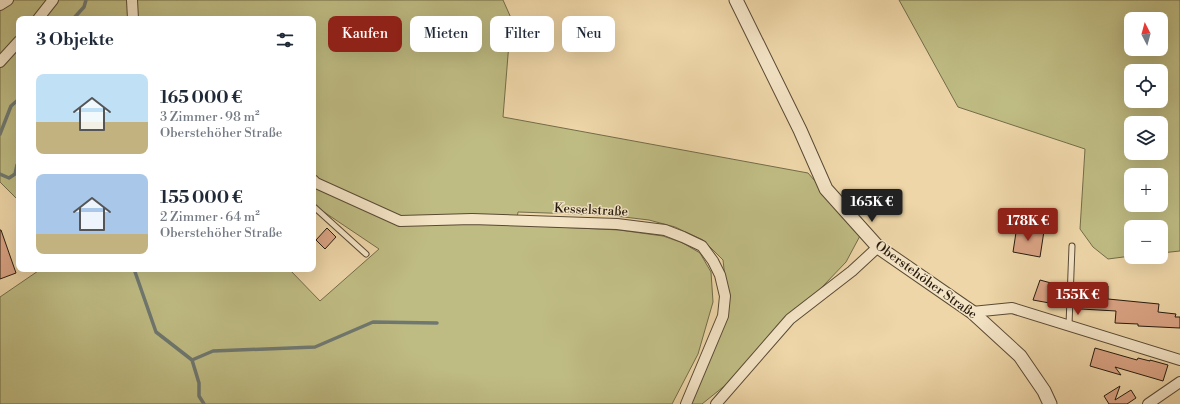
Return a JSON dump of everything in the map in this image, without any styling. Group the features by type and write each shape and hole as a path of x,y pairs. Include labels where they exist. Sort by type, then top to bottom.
{"street":[{"path":"0,5 8,0"},
{"path":"40,16 53,0"},
{"path":"132,0 133,16"},
{"name":"Oberstehöher Straße","path":"736,0 800,130 826,189 878,247 972,312 1020,356 1044,391 1050,404"},
{"path":"0,62 16,44"},
{"name":"Kesselstraße","path":"316,183 400,221 472,219 617,224 665,230 702,246 720,275 725,296 723,316 686,404"},
{"path":"716,404 790,319 852,271 878,247"},
{"path":"972,312 1012,308 1180,360"},
{"path":"1148,404 1180,382"}],"lane":[{"path":"316,209 366,254"},
{"path":"1069,325 1072,246"}],"shaded area":[{"path":"0,0 503,0 510,16 490,16 490,52 508,52 503,117 808,173 861,234 846,262 738,375 702,404 689,404 728,304 723,260 703,240 675,227 649,220 607,215 518,212 516,225 619,230 663,236 683,243 700,253 711,272 713,302 698,354 672,404 0,404 0,297 37,272 292,272 320,301 379,249 321,210 316,209 316,16 16,16 16,198 0,182"},
{"path":"899,0 1180,0 1180,251 1168,252 1168,220 1124,220 1124,257 1108,259 1093,247 1080,229 1085,149 958,107"}],"building":[{"path":"1017,226 1044,231 1040,257 1013,252"},
{"path":"327,228 336,237 325,249 316,240"},
{"path":"0,230 16,273 0,279"},
{"path":"1040,280 1062,286 1055,304 1033,300"},
{"path":"1093,286 1108,286 1108,299 1159,304 1158,312 1176,314 1175,317 1180,317 1180,328 1138,326 1138,324 1115,323 1116,311 1081,309 1082,291 1092,292"},
{"path":"1095,348 1137,360 1138,358 1168,365 1163,381 1115,367 1121,375 1090,366"},
{"path":"1120,386 1115,400 1131,390 1136,398 1127,404 1109,404 1104,396"}],"waterway":[{"path":"76,16 84,7 86,0"},
{"path":"0,134 11,106 16,102"},
{"path":"0,174 9,178 15,174 16,170"},
{"path":"135,272 156,332 192,360 199,383 199,396 204,404"},
{"path":"192,360 213,351 315,347 373,322 437,323"}]}
